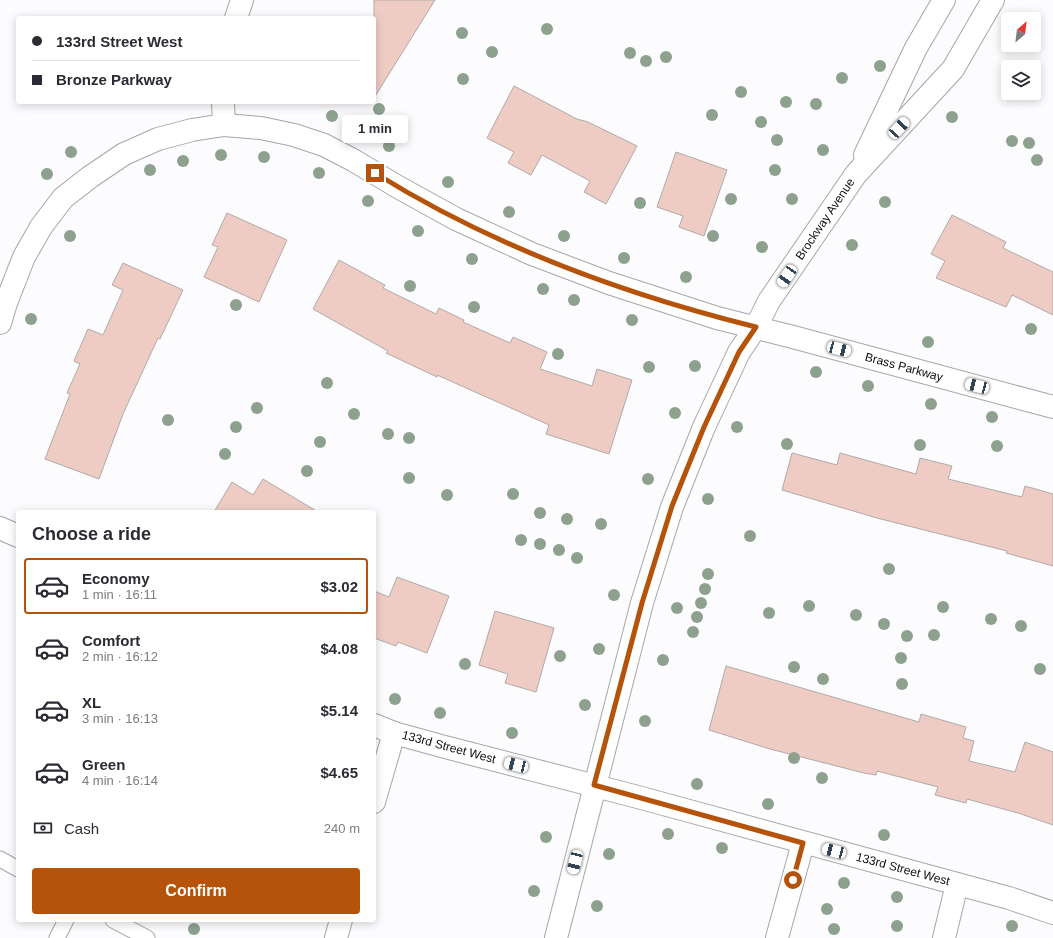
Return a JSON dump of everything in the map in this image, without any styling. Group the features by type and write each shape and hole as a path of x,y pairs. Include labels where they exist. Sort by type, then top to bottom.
{"street":[{"path":"237,16 242,0"},
{"name":"Brockway Avenue","path":"856,174 916,48 944,0"},
{"name":"Brockway Avenue","path":"556,938 594,785 642,603 672,506 707,420 739,352 756,327 769,301 856,174 953,69 993,0"},
{"path":"223,104 224,125"},
{"name":"Brass Parkway","path":"0,322 6,302 24,257 41,227 63,198 90,177 124,154 158,139 192,130 224,125 261,128 294,134 324,145 456,219 532,254 609,283 717,318 756,327 1053,407"},
{"path":"0,528 16,535"},
{"path":"376,787 384,729"},
{"name":"133rd Street West","path":"384,729 1010,898 1053,913"},
{"path":"777,938 803,843"},
{"name":"133rd Street West","path":"944,938 957,884"},
{"path":"336,938 340,922"}],"lane":[{"path":"0,859 16,867"},
{"path":"57,938 65,922"},
{"path":"117,922 147,938"}],"building":[{"path":"374,0 435,0 376,95 376,16 374,16"},
{"path":"514,86 577,119 588,122 637,146 606,204 584,192 590,181 542,155 531,175 508,163 514,152 487,138"},
{"path":"676,152 727,170 704,236 679,227 683,216 657,207"},
{"path":"227,213 287,240 259,302 204,277 218,247 212,245"},
{"path":"952,215 1006,242 1003,248 1053,272 1053,315 1012,295 1006,307 936,278 945,261 931,254"},
{"path":"339,260 385,285 383,288 436,314 439,308 464,320 463,322 510,343 513,337 547,352 540,369 592,386 597,369 632,380 609,454 546,434 549,425 437,375 437,377 386,353 388,351 313,309"},
{"path":"123,263 183,290 160,339 158,338 123,414 99,479 45,459 70,394 67,393 80,364 74,361 88,329 103,335 123,290 112,285"},
{"path":"792,453 837,465 840,453 916,474 920,458 952,466 948,479 1022,497 1025,486 1053,494 1053,566 1006,553 1007,551 877,518 782,490"},
{"path":"263,479 315,510 215,510 232,482 253,495"},
{"path":"397,577 449,596 427,653 398,642 396,646 376,639 376,592 389,597"},
{"path":"495,611 554,628 536,692 505,683 508,674 479,665"},
{"path":"726,666 919,722 921,714 966,727 963,738 974,741 969,761 1015,772 1025,742 1053,752 1053,825 1018,813 967,799 966,803 935,795 938,787 877,771 876,775 864,773 770,749 709,730"}],"route":[{"path":"375,173 456,219 532,254 609,283 717,318 756,327 739,352 704,427 672,506 642,603 594,785 803,843 793,880"}]}
